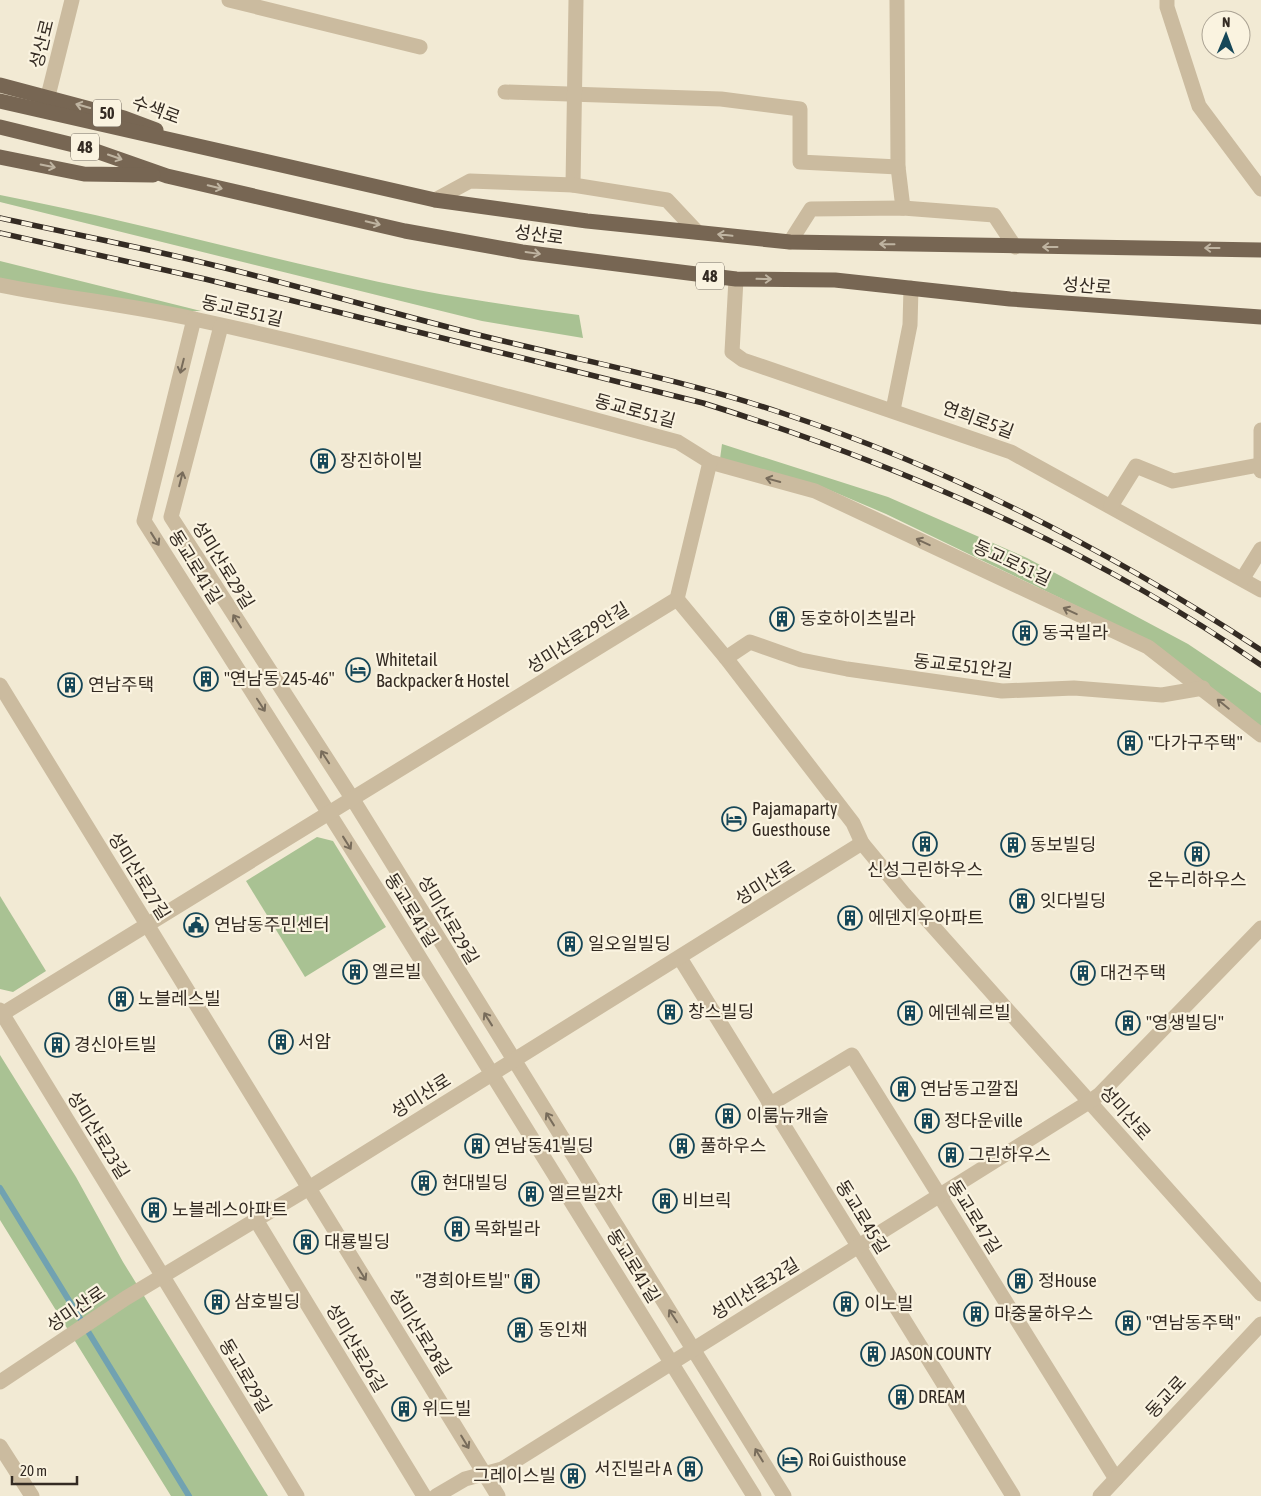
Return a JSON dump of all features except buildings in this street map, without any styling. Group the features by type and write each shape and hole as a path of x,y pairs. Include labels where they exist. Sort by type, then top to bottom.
{"main road":[{"name":"수색로","path":"0,85 48,96 124,118 212,151"},
{"name":"48","path":"0,101 212,151"},
{"name":"48","path":"0,127 90,148 167,176"},
{"name":"성산로","path":"212,151 435,200 587,221 790,242 1261,250"},
{"path":"0,157 84,174 167,176"},
{"name":"성산로","path":"167,176 405,231 522,252 736,279 835,280 1010,299 1261,317"}],"street":[{"name":"성산로","path":"48,96 72,0"},
{"path":"229,0 420,47"},
{"path":"573,185 576,0"},
{"path":"897,0 898,167 903,208"},
{"path":"1167,0 1167,7 1199,106 1261,189"},
{"path":"505,92 721,99 800,109 800,162 898,167"},
{"path":"435,200 470,181 573,185 666,200 697,232"},
{"path":"790,242 811,209 903,208 994,215 1015,247"},
{"name":"연희로5길","path":"736,279 732,352 744,360 1011,452 1243,578 1261,590"},
{"name":"동교로51길","path":"0,285 194,319 443,379 678,442 710,462 815,491 1148,647 1204,688 1261,734"},
{"path":"893,410 910,325 911,288"},
{"name":"동교로41길","path":"194,319 144,522 754,1496"},
{"name":"성미산로29길","path":"221,326 171,517 352,798 514,1061"},
{"path":"1111,506 1136,466 1173,481 1260,468 1261,430"},
{"path":"677,599 710,462"},
{"path":"1243,578 1261,549"},
{"name":"성미산로29안길","path":"352,798 677,599"},
{"name":"성미산로","path":"677,599 726,658 853,823 862,843 979,980 1261,1294"},
{"name":"동교로51안길","path":"726,658 750,642 801,660 847,669 1002,691 1074,688 1162,695 1204,688"},
{"name":"성미산로27길","path":"0,685 309,1188"},
{"path":"148,925 352,798"},
{"name":"성미산로","path":"0,1382 162,1276 309,1188 862,843"},
{"name":"성미산로23길","path":"148,925 1,1012 162,1276"},
{"name":"성미산로32길","path":"436,1496 465,1479 502,1469 1089,1102 1100,1094 1261,928"},
{"name":"동교로45길","path":"680,958 1013,1496"},
{"name":"동교로47길","path":"770,1105 852,1055 1116,1479"},
{"name":"동교로41길","path":"514,1061 784,1496"},
{"name":"성미산로28길","path":"309,1188 498,1496"},
{"name":"성미산로26길","path":"256,1220 424,1496"},
{"name":"동교로29길","path":"162,1276 297,1496"},
{"name":"동교로","path":"1100,1496 1261,1324"},
{"path":"0,1446 32,1496"}],"green space":[{"path":"0,195 105,217 418,290 579,315 583,338 482,321 0,202"},
{"path":"0,261 201,311 158,311 0,282"},
{"path":"722,444 888,497 1027,558 1188,644 1261,693 1261,731 1087,611 886,514 820,486 720,459"},
{"path":"317,837 333,841 386,927 305,977 246,881"},
{"path":"0,896 46,971 13,992 0,989"},
{"path":"0,1055 76,1177 123,1262 268,1496 171,1496 0,1220"}],"waterway":[{"path":"0,1188 189,1496"}],"railway":[{"path":"0,218 136,247 278,281 459,330 664,379 785,414 848,436 910,461 1031,517 1090,547 1148,580 1261,650"},
{"path":"0,233 205,279 703,403 776,427 849,453 921,482 992,513 1062,547 1130,583 1197,623 1261,665"}],"place":[{"name":"장진하이빌","path":"323,461"},
{"name":"동호하이츠빌라","path":"782,619"},
{"name":"동국빌라","path":"1025,633"},
{"name":"Whitetail Backpacker & Hostel","path":"358,670"},
{"name":"\"연남동 245-46\"","path":"206,679"},
{"name":"연남주택","path":"70,685"},
{"name":"\"다가구주택\"","path":"1130,743"},
{"name":"Pajamaparty Guesthouse","path":"734,819"},
{"name":"신성그린하우스","path":"925,844"},
{"name":"동보빌딩","path":"1013,845"},
{"name":"온누리하우스","path":"1197,854"},
{"name":"잇다빌딩","path":"1022,901"},
{"name":"에덴지우아파트","path":"850,918"},
{"name":"연남동주민센터","path":"196,925"},
{"name":"일오일빌딩","path":"570,944"},
{"name":"엘르빌","path":"355,972"},
{"name":"대건주택","path":"1083,973"},
{"name":"노블레스빌","path":"121,999"},
{"name":"창스빌딩","path":"670,1012"},
{"name":"에덴쉐르빌","path":"910,1013"},
{"name":"\"영생빌딩\"","path":"1128,1023"},
{"name":"서암","path":"281,1042"},
{"name":"경신아트빌","path":"57,1045"},
{"name":"연남동고깔집","path":"903,1089"},
{"name":"이룸뉴캐슬","path":"728,1116"},
{"name":"정다운ville","path":"927,1121"},
{"name":"연남동41빌딩","path":"477,1146"},
{"name":"풀하우스","path":"682,1146"},
{"name":"그린하우스","path":"951,1155"},
{"name":"현대빌딩","path":"424,1183"},
{"name":"엘르빌2차","path":"531,1194"},
{"name":"비브릭","path":"665,1201"},
{"name":"노블레스아파트","path":"154,1210"},
{"name":"목화빌라","path":"457,1229"},
{"name":"대룡빌딩","path":"306,1242"},
{"name":"\"경희아트빌\"","path":"527,1281"},
{"name":"정House","path":"1020,1281"},
{"name":"삼호빌딩","path":"217,1302"},
{"name":"이노빌","path":"846,1304"},
{"name":"마중물하우스","path":"976,1314"},
{"name":"\"연남동주택\"","path":"1128,1323"},
{"name":"동인채","path":"520,1330"},
{"name":"JASON COUNTY","path":"873,1354"},
{"name":"DREAM","path":"901,1397"},
{"name":"위드빌","path":"404,1409"},
{"name":"Roi Guisthouse","path":"790,1460"},
{"name":"서진빌라 A","path":"690,1469"},
{"name":"그레이스빌","path":"573,1476"}]}
